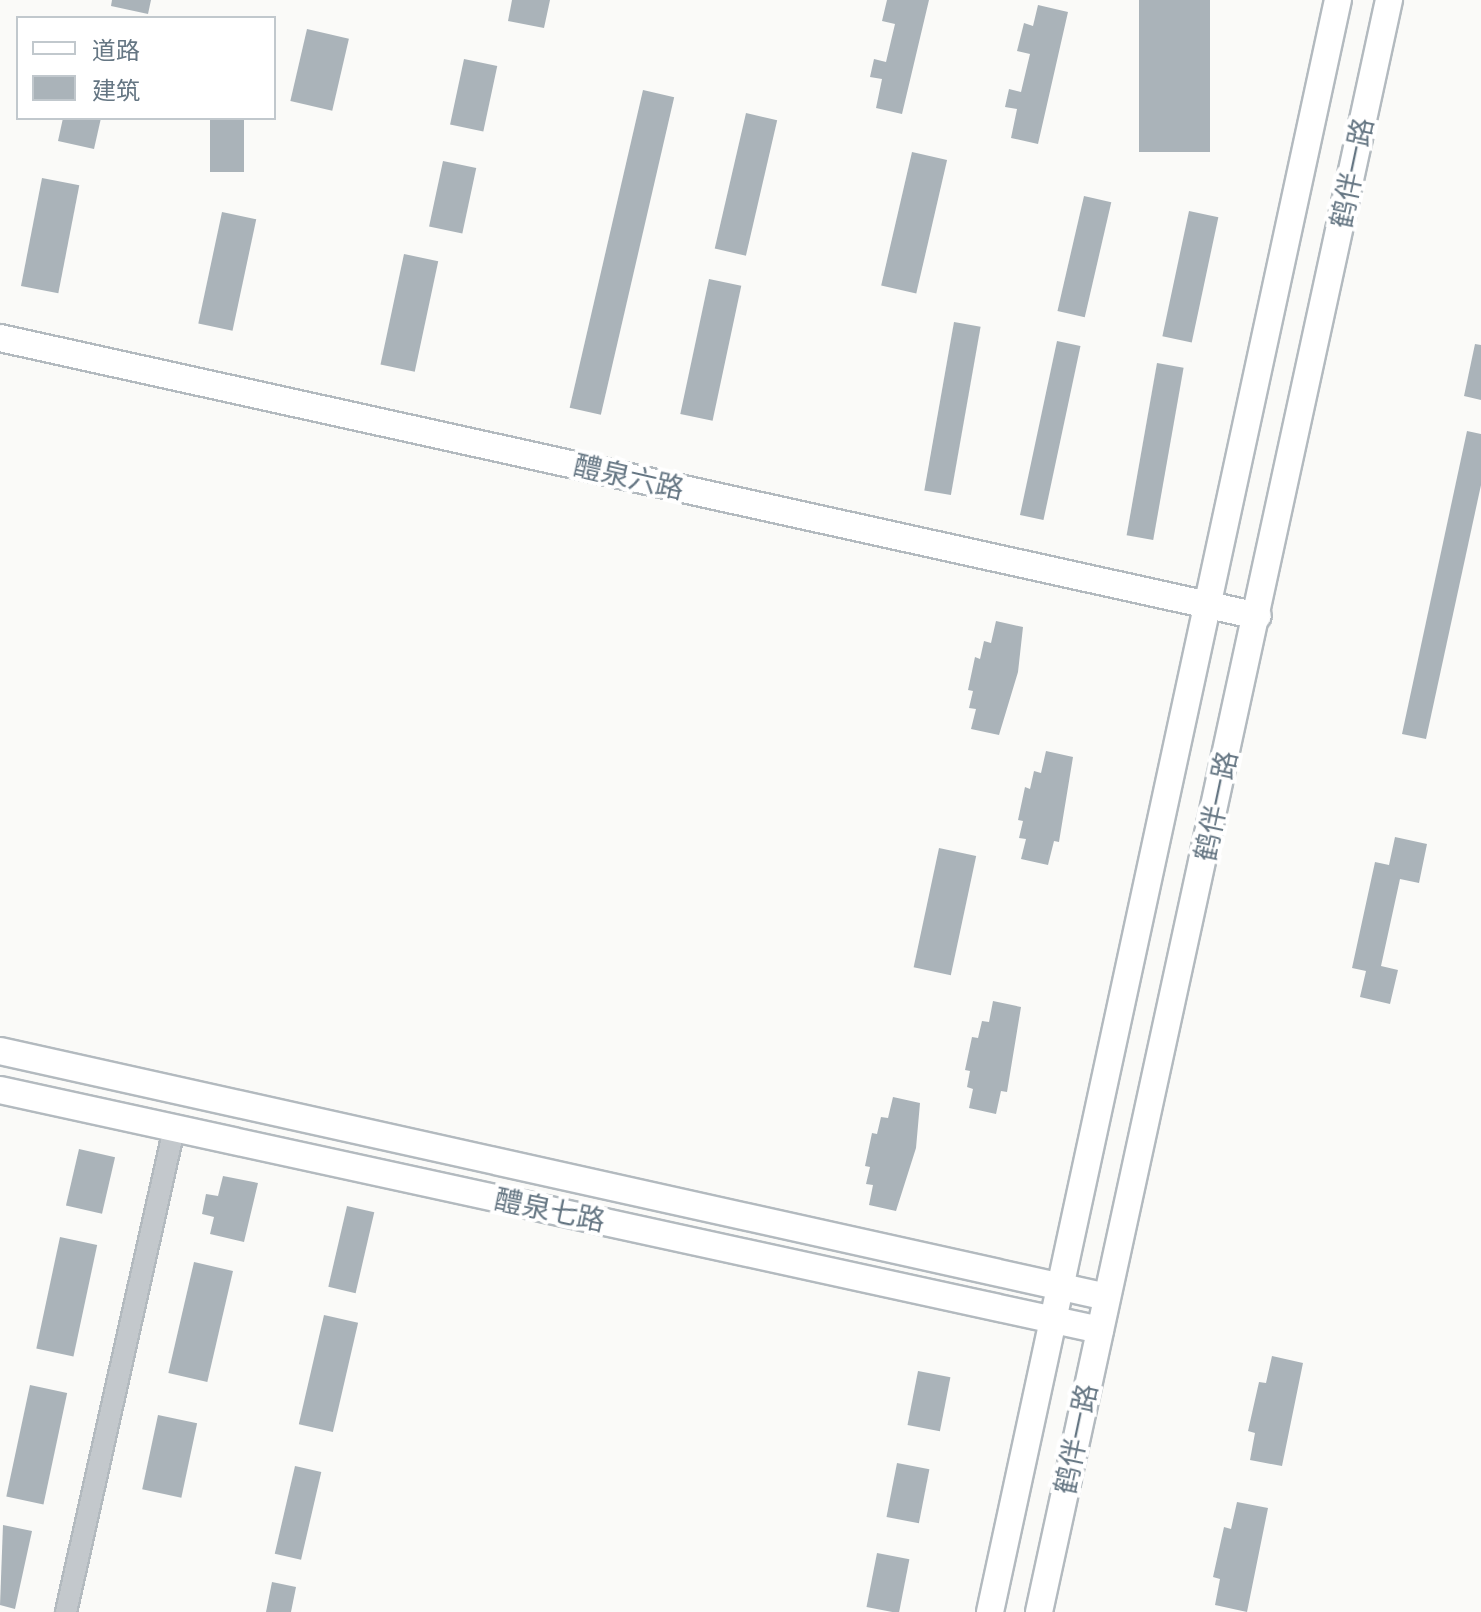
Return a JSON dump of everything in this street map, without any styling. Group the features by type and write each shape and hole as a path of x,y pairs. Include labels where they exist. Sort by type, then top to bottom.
{"main road":[{"name":"鹤伴一路","path":"990,1612 1058,1285 1338,0"},
{"name":"鹤伴一路","path":"1039,1612 1258,616 1389,0"},
{"name":"醴泉六路","path":"0,338 1258,616"},
{"path":"0,1051 1107,1297"},
{"name":"醴泉七路","path":"0,1090 1100,1330"}],"street":[{"path":"66,1612 174,1128"}],"building":[{"path":"112,0 151,0 148,14 111,6"},
{"path":"512,0 550,0 544,28 508,21"},
{"path":"887,0 929,0 902,114 876,108 882,79 870,77 874,59 886,62 895,24 882,21"},
{"path":"1139,0 1210,0 1210,152 1139,152"},
{"path":"1038,5 1068,12 1038,144 1011,138 1017,109 1005,107 1009,89 1021,92 1030,54 1017,51 1024,23 1033,26"},
{"path":"307,29 349,39 332,111 290,101"},
{"path":"464,59 497,66 483,132 450,125"},
{"path":"643,90 674,97 601,415 570,408"},
{"path":"746,113 777,120 746,256 715,248"},
{"path":"63,120 101,120 94,149 58,141"},
{"path":"210,120 244,120 244,172 210,172"},
{"path":"912,152 947,160 916,294 881,285"},
{"path":"443,161 476,168 462,234 429,227"},
{"path":"42,178 79,185 58,293 21,286"},
{"path":"1084,196 1111,202 1085,317 1057,311"},
{"path":"1189,211 1218,217 1192,342 1162,336"},
{"path":"222,212 256,219 233,331 198,324"},
{"path":"404,254 438,261 415,372 381,365"},
{"path":"709,279 741,286 713,421 680,414"},
{"path":"954,322 981,327 951,495 924,490"},
{"path":"1057,341 1080,346 1043,520 1020,515"},
{"path":"1475,344 1481,345 1481,400 1464,396"},
{"path":"1157,363 1184,368 1153,540 1127,535"},
{"path":"1467,431 1481,434 1481,485 1426,739 1402,734"},
{"path":"996,621 1023,627 1018,672 999,735 971,729 976,709 969,708 973,691 968,690 975,657 980,659 984,641 991,643"},
{"path":"1046,751 1073,757 1059,842 1054,841 1048,865 1021,859 1026,839 1019,838 1023,821 1018,820 1025,787 1030,789 1034,771 1041,773"},
{"path":"1395,837 1427,844 1419,883 1400,879 1381,966 1398,970 1390,1004 1360,997 1366,971 1352,968 1375,862 1389,865"},
{"path":"939,848 976,856 951,975 914,967"},
{"path":"993,1001 1021,1007 1007,1092 1001,1091 996,1114 969,1108 973,1089 967,1087 970,1071 965,1070 972,1037 978,1038 982,1021 989,1022"},
{"path":"893,1097 920,1103 916,1148 896,1211 869,1205 873,1185 866,1184 870,1167 865,1166 872,1133 877,1134 881,1117 888,1118"},
{"path":"79,1149 115,1157 102,1214 66,1206"},
{"path":"223,1176 258,1183 244,1242 210,1234 214,1217 202,1214 206,1194 218,1196"},
{"path":"347,1206 374,1212 356,1293 328,1287"},
{"path":"60,1237 97,1245 73,1356 36,1349"},
{"path":"194,1262 233,1271 207,1382 168,1373"},
{"path":"324,1315 358,1323 333,1432 299,1424"},
{"path":"1272,1356 1303,1363 1282,1466 1250,1460 1255,1433 1248,1431 1259,1382 1266,1383"},
{"path":"918,1371 950,1377 940,1431 908,1425"},
{"path":"30,1385 67,1393 43,1504 6,1497"},
{"path":"158,1415 197,1423 181,1498 142,1489"},
{"path":"897,1463 929,1469 919,1523 887,1517"},
{"path":"295,1466 321,1472 301,1560 275,1554"},
{"path":"1237,1502 1268,1508 1247,1612 1215,1605 1220,1579 1213,1577 1224,1527 1231,1529"},
{"path":"3,1525 32,1531 15,1609 0,1605"},
{"path":"877,1553 909,1559 899,1612 867,1607"},
{"path":"272,1582 296,1587 291,1612 266,1612"}]}
